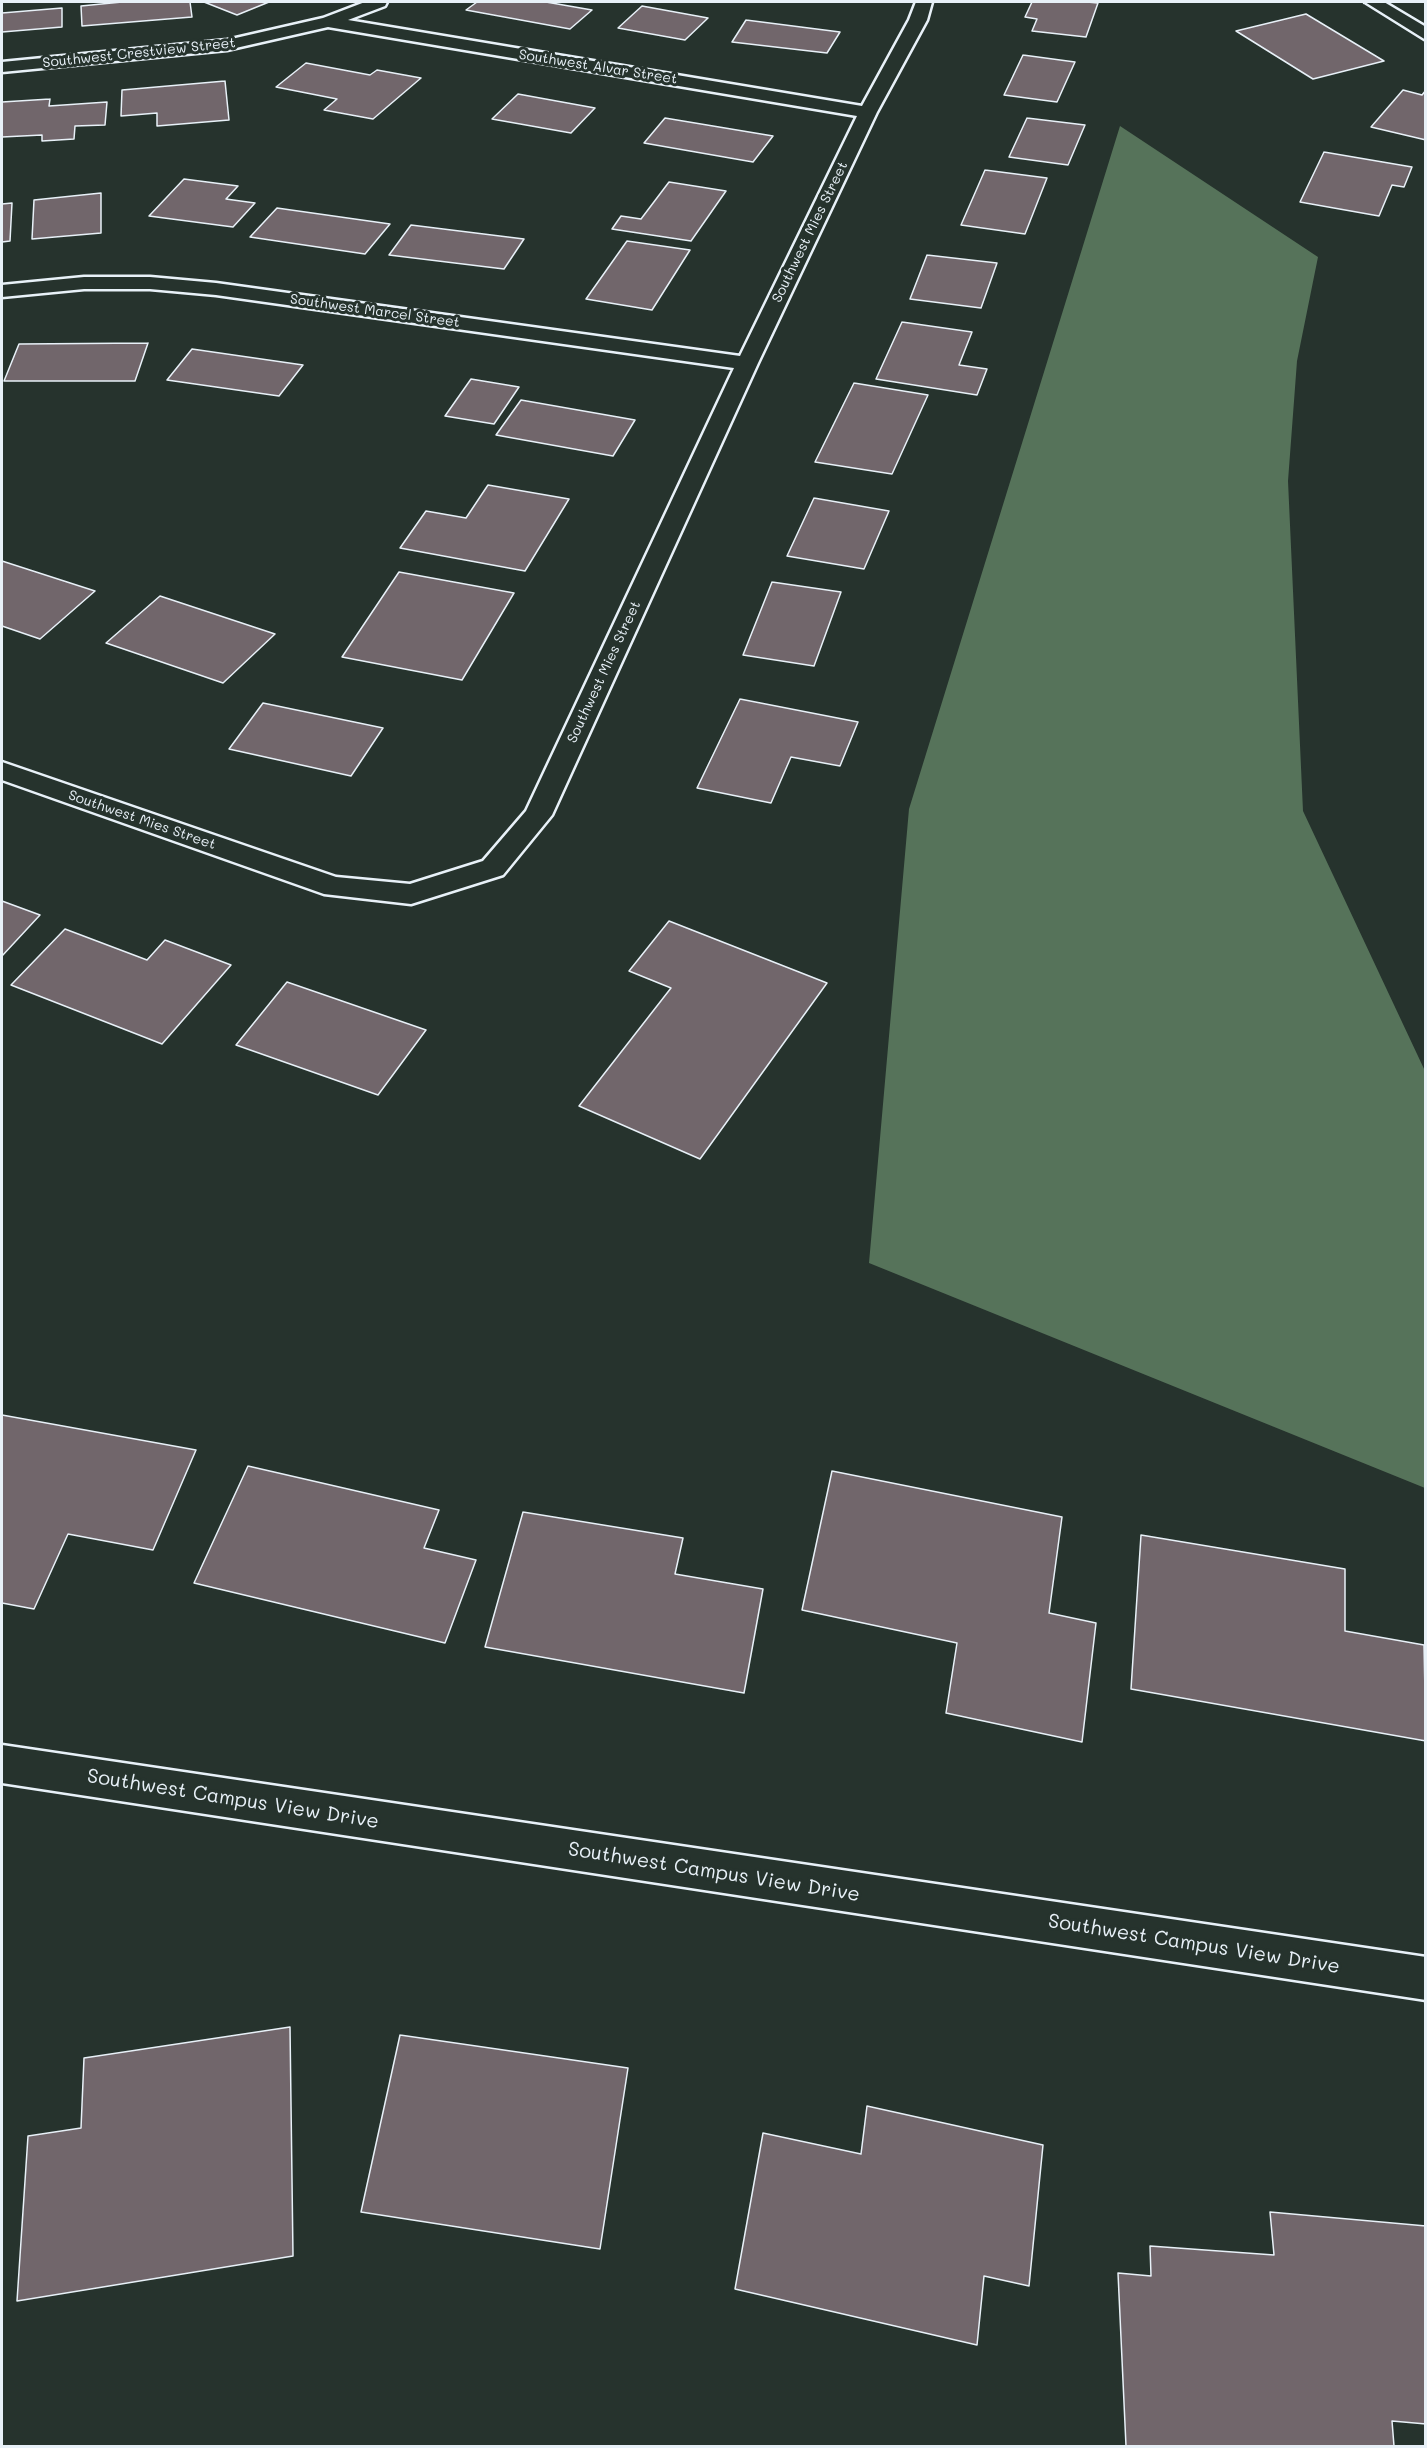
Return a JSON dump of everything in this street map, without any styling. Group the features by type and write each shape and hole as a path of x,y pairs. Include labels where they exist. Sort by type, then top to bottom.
{"street":[{"name":"Southwest Crestview Street","path":"2,67 227,45 328,22 379,2"},
{"name":"Southwest Mies Street","path":"2,771 334,887 411,894 493,868 538,815 747,363 868,112 918,21 924,2"},
{"path":"1373,2 1425,35"},
{"name":"Southwest Alvar Street","path":"328,22 868,112"},
{"name":"Southwest Marcel Street","path":"2,291 84,282 150,283 216,289 747,363"},
{"name":"Southwest Campus View Drive","path":"2,1764 1425,1979"}],"green space":[{"path":"1120,126 1318,257 1297,361 1288,481 1303,811 1425,1071 1425,1488 869,1263 909,809"}],"building":[{"path":"122,2 190,2 192,17 82,26 81,6"},
{"path":"204,2 269,2 237,15"},
{"path":"477,2 546,2 592,10 570,29 466,10"},
{"path":"1032,2 1098,3 1086,37 1032,31 1037,19 1025,17"},
{"path":"642,6 708,18 685,40 618,28"},
{"path":"62,8 62,27 2,32 2,13"},
{"path":"1306,14 1384,61 1313,79 1236,31"},
{"path":"746,20 840,32 827,53 732,42"},
{"path":"1023,55 1075,62 1057,102 1004,95"},
{"path":"306,63 370,75 377,70 421,78 373,119 324,110 337,99 276,87"},
{"path":"225,81 229,120 157,126 157,113 121,116 122,90"},
{"path":"1403,90 1422,95 1426,90 1426,140 1371,127"},
{"path":"518,94 595,108 571,133 492,119"},
{"path":"50,99 49,106 107,102 105,125 75,126 74,139 42,141 42,135 2,137 2,102"},
{"path":"665,118 773,136 753,162 644,143"},
{"path":"1027,118 1085,125 1068,165 1009,157"},
{"path":"1324,152 1412,167 1404,187 1392,185 1379,216 1300,202"},
{"path":"985,170 1047,178 1025,234 961,225"},
{"path":"184,179 238,186 226,199 255,203 233,227 149,216"},
{"path":"669,182 726,191 691,241 612,229 621,216 641,219"},
{"path":"101,193 101,233 32,239 34,200"},
{"path":"12,203 10,241 2,242 2,204"},
{"path":"277,208 390,224 365,254 250,237"},
{"path":"411,225 524,239 504,269 389,255"},
{"path":"627,241 690,250 652,310 586,299"},
{"path":"927,255 997,263 981,308 910,299"},
{"path":"902,322 972,332 959,365 987,369 977,395 876,379"},
{"path":"148,343 135,381 4,381 19,344"},
{"path":"192,349 303,365 279,396 167,380"},
{"path":"471,379 519,387 494,424 445,416"},
{"path":"854,383 928,395 892,474 815,462"},
{"path":"521,400 635,420 613,456 496,435"},
{"path":"488,485 569,499 525,571 400,548 426,511 466,518"},
{"path":"814,498 889,511 864,569 787,556"},
{"path":"2,561 95,591 40,639 2,626"},
{"path":"399,572 514,593 462,680 342,657"},
{"path":"772,582 841,592 814,666 743,655"},
{"path":"160,596 275,634 223,683 106,643"},
{"path":"740,699 858,722 840,766 791,757 771,803 697,788"},
{"path":"263,703 383,728 351,776 229,749"},
{"path":"2,901 40,915 2,956"},
{"path":"669,921 827,983 700,1159 579,1106 671,988 629,971"},
{"path":"65,929 147,960 165,940 231,965 162,1044 11,985"},
{"path":"287,982 426,1030 378,1095 236,1045"},
{"path":"2,1415 196,1450 153,1550 68,1534 34,1609 2,1603"},
{"path":"248,1466 439,1510 424,1548 476,1560 445,1643 194,1583"},
{"path":"832,1471 1062,1517 1049,1613 1096,1623 1082,1742 946,1713 957,1643 802,1610"},
{"path":"523,1512 683,1538 675,1574 763,1589 744,1693 485,1647"},
{"path":"1141,1535 1345,1569 1345,1631 1424,1645 1426,1741 1131,1689"},
{"path":"290,2027 293,2256 17,2301 28,2136 81,2128 84,2058"},
{"path":"400,2035 628,2068 600,2249 361,2212"},
{"path":"867,2106 1043,2145 1029,2286 984,2276 977,2345 735,2289 763,2133 861,2154"},
{"path":"1270,2212 1426,2226 1426,2424 1392,2421 1394,2446 1126,2446 1118,2273 1151,2276 1150,2246 1274,2255"}]}
